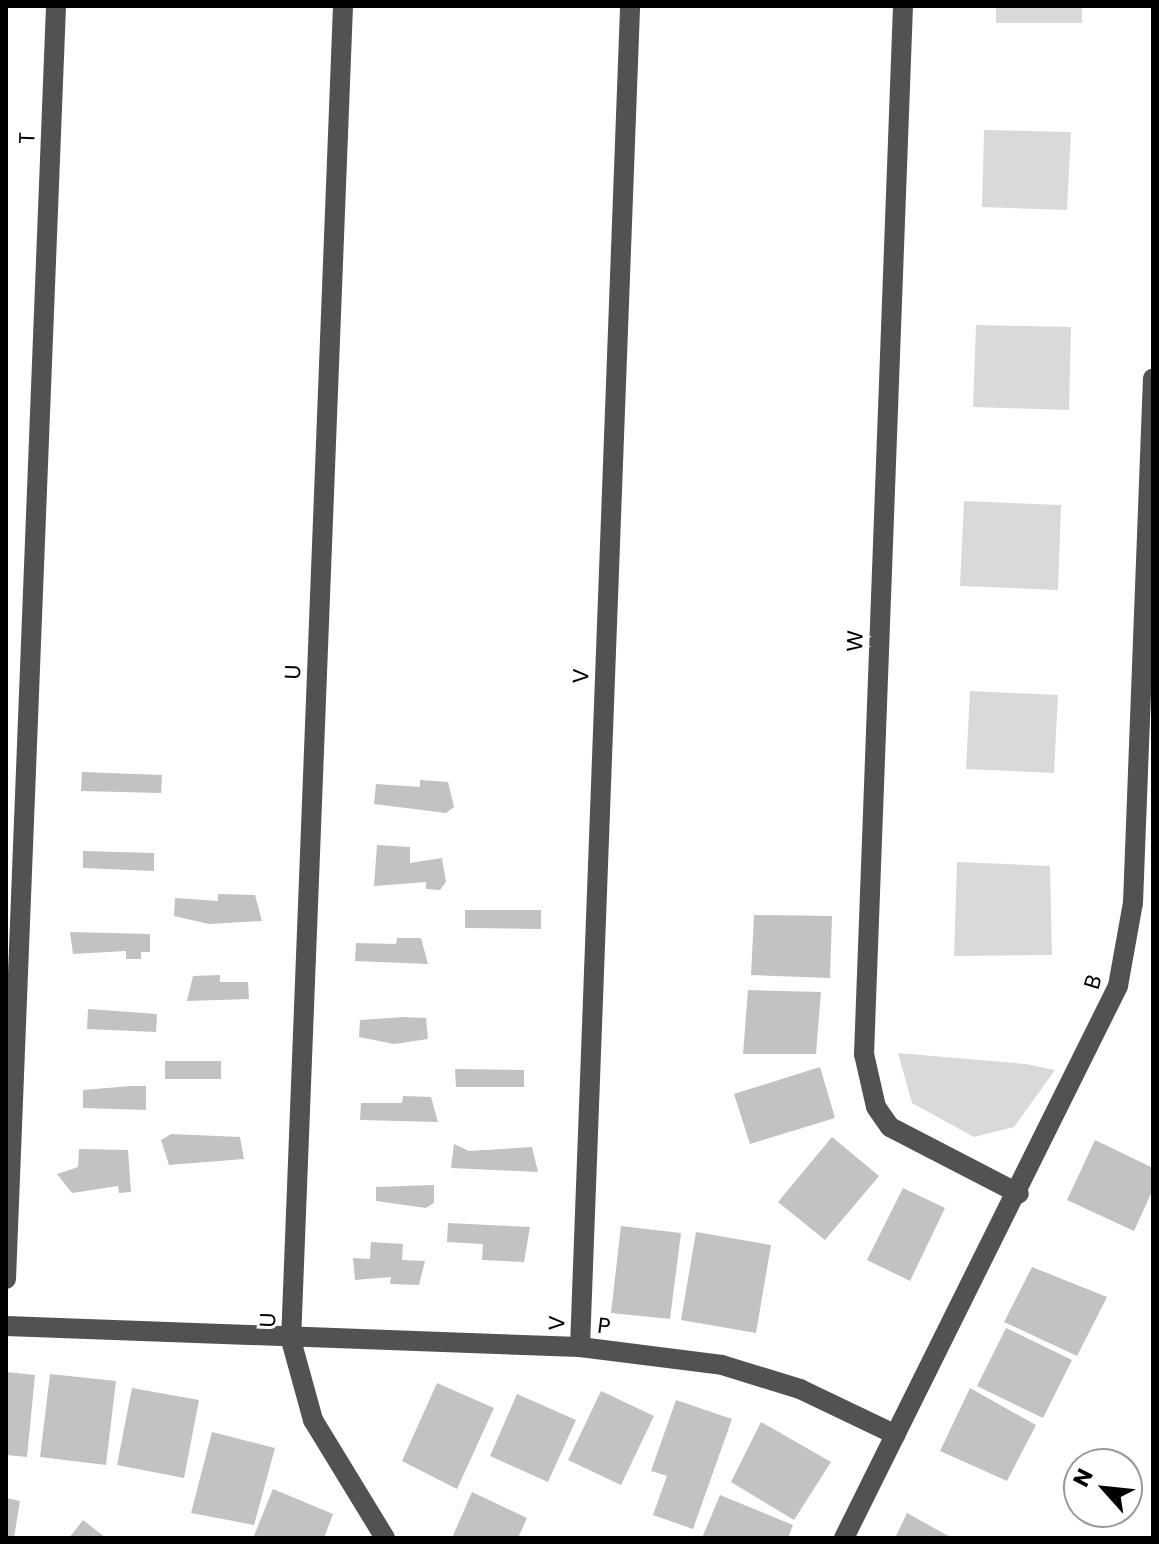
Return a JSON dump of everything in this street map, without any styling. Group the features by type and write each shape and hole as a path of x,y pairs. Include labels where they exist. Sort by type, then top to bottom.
{"street":[{"name":"T","path":"6,1279 56,6"},
{"name":"U","path":"291,1340 343,6"},
{"name":"V","path":"580,1347 630,6"},
{"name":"W","path":"903,6 864,1054 876,1107 890,1127 1019,1194"},
{"name":"B","path":"844,1538 1105,1022 1128,943 1153,378"},
{"name":"P","path":"6,1326 291,1340 580,1347 735,1368 800,1389 896,1435"},
{"path":"291,1340 313,1420 385,1538"}],"shaded area":[{"path":"996,6 1082,6 1082,23 996,23"},
{"path":"984,130 1071,132 1067,210 982,207"},
{"path":"976,325 1071,327 1069,410 973,407"},
{"path":"964,501 1061,505 1058,590 960,586"},
{"path":"970,691 1058,695 1054,773 966,769"},
{"path":"957,862 1050,866 1052,955 954,956"},
{"path":"898,1053 1026,1064 1055,1070 1014,1127 974,1137 912,1103"}],"building":[{"path":"82,772 162,775 161,793 81,791"},
{"path":"420,780 448,782 454,807 446,813 374,804 376,784 420,787"},
{"path":"377,845 410,847 410,863 442,858 446,882 440,890 426,889 426,882 374,886"},
{"path":"83,851 154,853 154,871 83,868"},
{"path":"218,894 255,895 262,921 209,924 174,916 175,898 218,901"},
{"path":"465,910 541,910 541,929 465,928"},
{"path":"754,915 832,916 830,978 751,975"},
{"path":"70,932 150,934 150,952 141,952 141,959 126,959 126,951 73,954"},
{"path":"397,938 421,938 428,964 355,961 356,943 396,944"},
{"path":"220,975 220,982 248,982 249,999 187,1001 193,976"},
{"path":"748,990 821,992 816,1054 743,1054"},
{"path":"88,1009 157,1014 156,1032 87,1029"},
{"path":"426,1018 428,1039 394,1044 359,1037 360,1020"},
{"path":"165,1061 221,1061 221,1079 165,1079"},
{"path":"820,1067 835,1118 750,1144 734,1094"},
{"path":"455,1069 524,1070 524,1087 456,1087"},
{"path":"146,1086 146,1110 83,1108 83,1090"},
{"path":"403,1096 431,1097 438,1122 360,1120 361,1103 402,1103"},
{"path":"171,1134 240,1137 244,1159 169,1165 161,1140"},
{"path":"832,1137 879,1176 825,1240 778,1202"},
{"path":"1095,1140 1153,1168 1153,1189 1134,1231 1067,1200"},
{"path":"454,1144 469,1151 532,1147 538,1172 451,1168"},
{"path":"79,1149 128,1150 131,1192 119,1193 118,1186 72,1193 57,1174 78,1167"},
{"path":"434,1185 434,1203 426,1208 376,1201 376,1187"},
{"path":"903,1188 945,1208 910,1281 867,1260"},
{"path":"448,1223 530,1227 524,1262 482,1260 483,1244 447,1242"},
{"path":"621,1226 681,1233 670,1319 611,1313"},
{"path":"696,1232 771,1245 756,1333 681,1320"},
{"path":"371,1242 403,1244 402,1260 425,1261 419,1285 390,1284 391,1277 355,1280 353,1258 370,1259"},
{"path":"1032,1267 1107,1297 1077,1356 1004,1322"},
{"path":"1006,1328 1072,1360 1043,1418 977,1386"},
{"path":"6,1372 35,1375 27,1457 6,1455"},
{"path":"50,1374 116,1381 106,1465 40,1457"},
{"path":"437,1383 494,1408 457,1489 402,1461"},
{"path":"132,1388 199,1400 184,1478 117,1465"},
{"path":"970,1388 1036,1425 1007,1481 940,1451"},
{"path":"601,1391 654,1416 621,1485 568,1460"},
{"path":"517,1394 576,1420 548,1482 490,1456"},
{"path":"676,1400 732,1419 693,1529 653,1515 667,1476 651,1471"},
{"path":"761,1422 831,1462 794,1520 731,1482"},
{"path":"212,1432 275,1448 254,1525 191,1513"},
{"path":"273,1489 333,1514 324,1538 253,1538"},
{"path":"472,1492 527,1518 518,1538 452,1538"},
{"path":"720,1495 793,1525 788,1538 702,1538"},
{"path":"6,1498 20,1501 14,1538 6,1538"},
{"path":"907,1513 952,1538 895,1538"},
{"path":"83,1520 106,1538 69,1538"}]}
